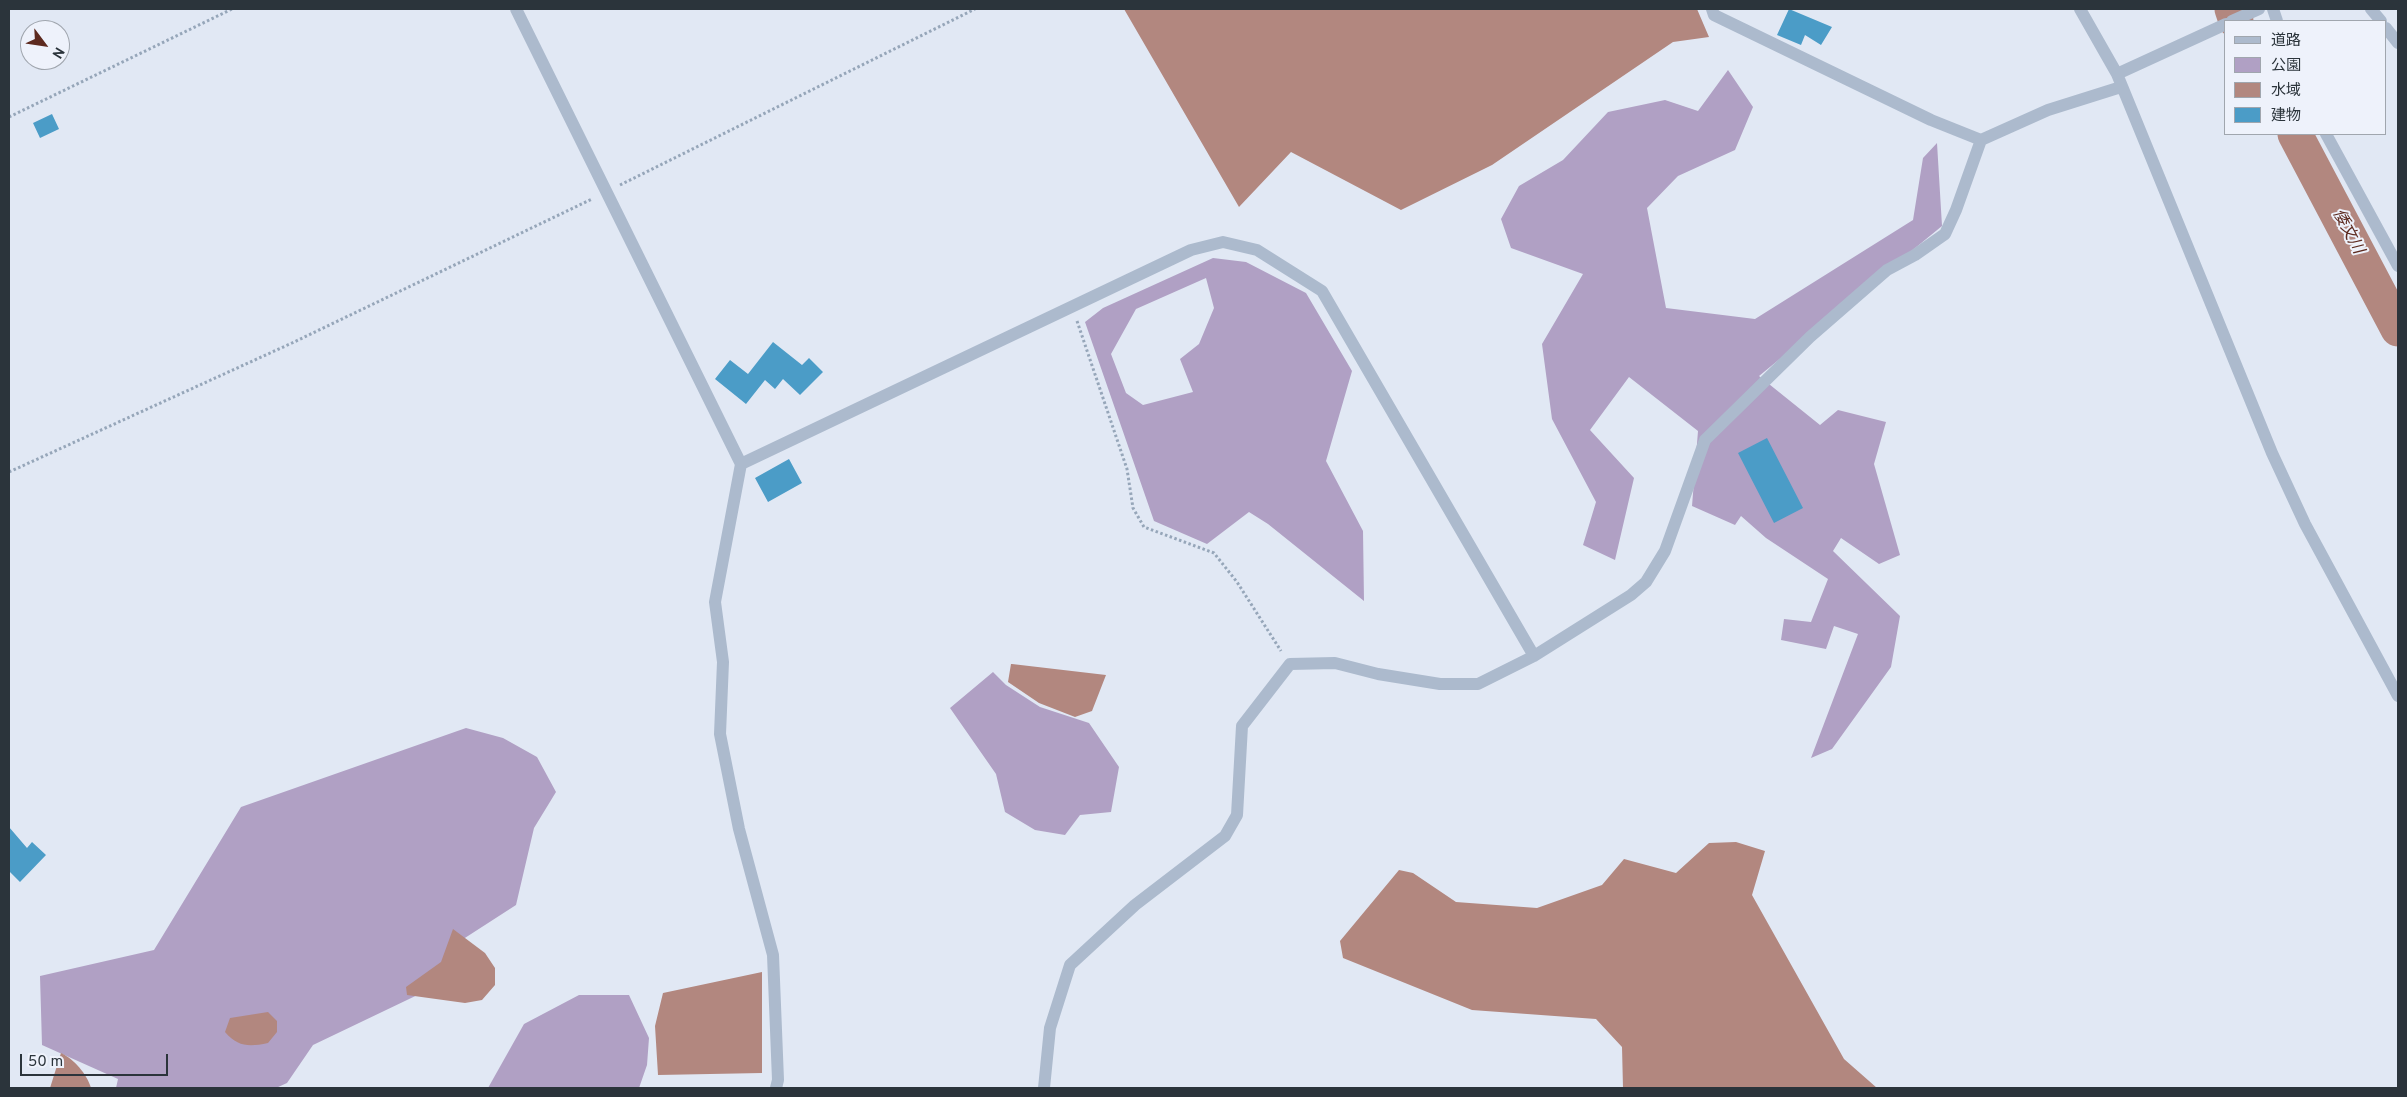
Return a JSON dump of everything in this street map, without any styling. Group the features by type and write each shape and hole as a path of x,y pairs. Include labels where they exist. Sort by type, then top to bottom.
{"street":[{"path":"516,9 741,464 715,602 723,662 720,734 739,828 773,955 778,1080 776,1088"},
{"path":"1712,9 1714,15 1931,120 1981,140 2048,110 2121,87"},
{"path":"2080,9 2117,74 2272,453 2305,524 2398,696"},
{"path":"2234,20 2259,9"},
{"path":"2370,9 2380,20"},
{"path":"2117,74 2224,25"},
{"path":"2387,29 2398,43"},
{"path":"2327,135 2398,266"},
{"path":"1044,1088 1050,1028 1070,965 1135,905 1225,836 1237,815 1242,726 1290,664 1335,663 1378,674 1440,684 1478,684 1534,656 1631,594 1646,582 1665,551 1704,440 1810,337 1887,270 1915,255 1945,234 1956,210 1981,140"},
{"path":"741,464 1191,250 1223,242 1257,250 1322,291 1534,656"}],"path":[{"path":"9,117 232,9"},
{"path":"9,472 292,343 606,192 975,9"},
{"path":"1072,308 1127,468 1133,508 1144,527 1214,553 1236,582 1290,664"}],"green space":[{"path":"1728,70 1753,107 1735,150 1678,176 1647,208 1666,308 1755,319 1913,220 1923,158 1937,143 1942,226 1759,376 1820,425 1838,410 1886,422 1874,464 1900,555 1879,564 1841,538 1833,551 1900,616 1891,667 1832,749 1811,758 1858,634 1834,626 1826,649 1781,640 1784,619 1811,622 1828,579 1766,538 1741,516 1735,525 1692,506 1698,431 1629,377 1590,430 1634,478 1615,560 1583,545 1596,502 1552,419 1542,344 1583,274 1511,248 1501,219 1519,186 1563,160 1608,112 1665,100 1698,111"},
{"path":"1213,258 1246,262 1306,293 1352,371 1326,461 1363,531 1364,601 1268,524 1249,512 1207,544 1154,521 1085,322 1103,308","holes":["1206,278 1214,308 1199,344 1180,359 1193,392 1143,405 1126,393 1111,354 1136,309"]},
{"path":"993,672 1006,685 1040,707 1089,723 1119,767 1111,812 1080,815 1065,835 1035,830 1005,812 996,774 950,708"},
{"path":"466,728 503,738 537,757 556,792 534,828 516,905 454,945 430,989 313,1045 287,1083 276,1088 116,1088 118,1079 42,1045 40,976 154,950 241,807"},
{"path":"579,995 629,995 649,1038 647,1065 639,1088 488,1088 524,1024"}],"water":[{"path":"1124,9 1697,9 1709,37 1673,42 1492,165 1401,210 1291,152 1239,207"},
{"path":"1011,664 1106,675 1092,711 1075,717 1039,703 1008,682"},
{"path":"1736,842 1765,851 1752,895 1844,1059 1877,1088 1623,1088 1622,1047 1596,1019 1472,1010 1343,958 1340,941 1399,870 1413,873 1456,902 1537,908 1602,885 1624,859 1676,873 1709,843"},
{"path":"453,929 485,953 495,968 495,985 482,1000 465,1003 407,995 406,987 441,962"},
{"path":"762,972 762,1073 658,1075 655,1026 663,993"},
{"path":"268,1012 277,1021 277,1032 268,1043 244,1045 235,1041 225,1032 230,1018"},
{"path":"61,1053 71,1059 79,1068 91,1088 50,1088"}],"building":[{"path":"1789,9 1832,27 1821,45 1805,35 1801,45 1777,35"},
{"path":"52,114 59,129 40,138 33,123"},
{"path":"773,342 802,365 809,358 823,372 800,395 783,379 775,389 765,380 746,404 715,379 730,360 748,374"},
{"path":"1767,438 1803,508 1774,523 1738,453"},
{"path":"789,459 802,483 768,502 755,478"},
{"path":"9,827 27,848 32,842 46,855 20,882 9,871"}],"waterway":[{"name":"倭文川","path":"2232,9 2236,20"},
{"name":"倭文川","path":"2296,135 2398,329"}]}
